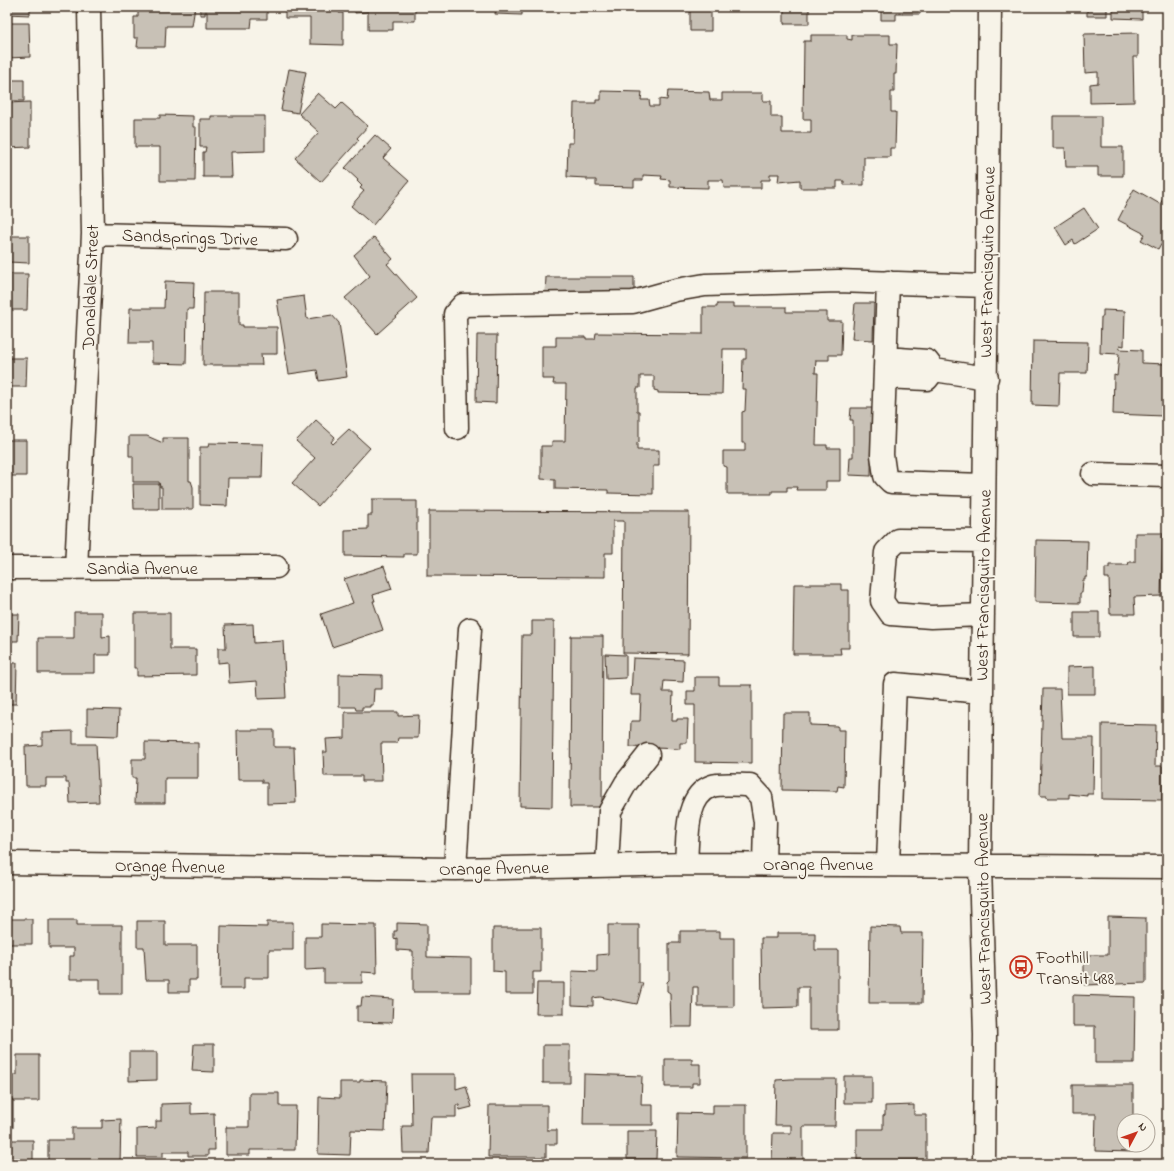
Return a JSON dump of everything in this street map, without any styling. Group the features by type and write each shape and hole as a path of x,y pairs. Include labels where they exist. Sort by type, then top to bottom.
{"street":[{"name":"Donaldale Street","path":"76,568 93,234 89,7"},
{"name":"West Francisquito Avenue","path":"984,1164 985,1035 980,865 984,485 987,378 986,286 990,7"},
{"name":"Sandsprings Drive","path":"93,234 286,239"},
{"path":"456,428 455,314 463,305 633,302 676,290 705,285 838,281 986,286"},
{"path":"888,282 882,455 885,476 891,482 984,485"},
{"path":"885,368 927,362 934,370 987,378"},
{"path":"1093,474 1167,476"},
{"path":"983,615 931,617 891,614 882,601 886,552 898,540 984,541"},
{"name":"Sandia Avenue","path":"7,568 276,567"},
{"path":"455,870 470,629"},
{"path":"888,864 895,684 982,692"},
{"path":"607,865 610,811 626,783 648,755"},
{"path":"686,864 690,818 696,798 712,786 750,785 761,797 765,822 764,864"},
{"name":"Orange Avenue","path":"7,863 455,870 686,864 888,864 1167,867"}],"building":[{"path":"7,7 30,7 30,15 7,14"},
{"path":"138,7 195,7 192,26 166,26 165,47 137,47 138,38 134,38 134,17 138,17"},
{"path":"200,7 267,7 267,19 252,19 251,28 207,28 207,12 205,12 205,15 200,15"},
{"path":"285,7 339,7 339,13 343,13 343,45 310,44 310,18 285,18"},
{"path":"355,7 415,7 415,21 393,21 393,30 368,30 368,12 355,13"},
{"path":"496,7 522,7 522,15 495,14"},
{"path":"690,7 711,7 711,31 690,31"},
{"path":"784,7 809,7 809,24 784,24"},
{"path":"858,7 920,7 920,14 896,14 896,20 881,20 881,10 858,9"},
{"path":"1087,7 1107,7 1107,16 1087,16"},
{"path":"1113,7 1142,7 1142,19 1113,18"},
{"path":"7,23 29,23 30,57 7,58"},
{"path":"1138,33 1138,57 1133,57 1134,102 1090,103 1090,84 1098,83 1098,72 1085,73 1084,34"},
{"path":"811,35 847,35 847,39 852,40 852,35 890,35 890,44 897,44 894,92 891,92 891,112 896,112 895,148 890,148 890,157 864,157 864,185 844,185 844,181 837,181 837,188 800,188 800,180 778,182 779,174 770,174 770,180 761,180 761,188 724,188 723,180 708,180 708,188 670,187 670,180 661,179 662,176 643,175 643,180 634,180 634,187 596,186 596,180 567,177 568,143 573,143 574,103 596,103 596,100 601,100 601,91 642,92 641,100 649,100 650,106 659,106 659,99 667,100 668,91 709,92 710,100 722,100 722,93 763,93 763,101 771,101 771,117 782,117 782,133 811,133 811,119 803,119 804,41 811,41"},
{"path":"289,69 306,72 298,113 281,110"},
{"path":"7,80 24,80 24,101 7,101"},
{"path":"318,93 336,109 342,103 368,126 357,138 359,140 321,182 295,158 319,132 299,114"},
{"path":"30,102 30,147 7,148 7,103"},
{"path":"160,115 193,116 193,127 196,127 195,181 160,181 160,147 135,147 135,118 160,118"},
{"path":"211,116 265,116 265,151 231,152 232,177 203,177 203,152 205,152 206,147 200,147 200,119 211,119"},
{"path":"1053,116 1101,116 1101,147 1123,147 1123,176 1098,176 1098,167 1066,167 1065,148 1053,148"},
{"path":"375,135 391,149 383,158 409,181 373,225 351,206 364,191 360,188 362,186 357,181 358,180 345,168"},
{"path":"1134,189 1160,204 1163,199 1167,201 1167,233 1158,249 1141,240 1145,234 1118,220"},
{"path":"1084,208 1098,229 1075,244 1073,240 1066,245 1055,227"},
{"path":"7,236 29,236 29,263 8,262 7,267"},
{"path":"374,237 393,259 387,264 417,298 377,334 345,298 370,276 354,255"},
{"path":"7,274 28,274 27,310 7,310"},
{"path":"546,277 634,277 634,296 545,296"},
{"path":"165,281 194,282 193,309 187,309 186,364 152,363 152,343 129,343 130,308 164,308"},
{"path":"204,292 239,292 239,325 243,325 243,327 277,327 277,354 261,354 262,365 203,365"},
{"path":"304,296 307,319 332,315 339,323 347,377 319,381 317,370 289,374 277,300"},
{"path":"855,303 874,303 873,340 852,339"},
{"path":"717,304 733,304 733,307 786,307 786,312 827,312 827,321 842,321 841,355 829,355 829,360 816,360 815,373 818,373 816,445 827,445 827,448 840,448 840,481 826,481 826,490 796,490 797,487 787,487 787,491 772,491 772,494 727,494 727,467 723,466 723,451 745,451 745,443 742,443 742,412 745,411 746,389 742,389 743,359 746,359 746,349 723,349 722,394 658,393 658,391 654,390 654,376 640,376 640,388 637,388 639,442 637,443 637,450 659,450 659,466 653,466 653,494 608,493 608,490 555,489 555,480 541,479 541,446 552,446 552,441 565,441 566,384 553,384 554,379 542,379 542,346 556,346 556,337 586,337 586,339 595,339 596,333 703,334 703,307 717,307"},
{"path":"1103,310 1125,311 1124,346 1120,345 1119,349 1142,350 1142,363 1166,364 1164,416 1113,414 1114,375 1117,376 1119,354 1100,353 1101,317 1103,317"},
{"path":"477,335 497,335 496,403 476,402"},
{"path":"1033,341 1088,342 1087,373 1060,373 1059,406 1032,405"},
{"path":"7,358 27,358 26,387 7,387"},
{"path":"851,408 872,408 871,476 849,475 850,457 853,457 853,420 850,420"},
{"path":"316,420 335,437 331,442 333,444 349,429 370,448 318,506 292,483 315,458 296,441"},
{"path":"129,436 147,436 163,443 163,438 189,438 189,481 191,481 193,487 193,509 162,509 162,487 160,487 159,482 133,482 133,456 129,456"},
{"path":"7,440 26,440 26,476 7,476"},
{"path":"209,443 263,444 262,478 228,478 227,506 200,505 200,447 208,447"},
{"path":"133,484 159,484 159,509 134,509"},
{"path":"372,499 404,499 404,501 417,501 417,554 404,554 404,557 345,556 345,530 368,529 368,515 372,515"},
{"path":"429,511 689,512 688,654 623,653 624,521 613,521 613,553 605,553 605,577 427,576 427,567 429,567"},
{"path":"1135,533 1163,533 1161,596 1134,597 1135,614 1110,614 1109,578 1105,578 1105,568 1109,568 1109,565 1128,565 1129,562 1135,562"},
{"path":"1036,540 1088,541 1087,577 1083,580 1082,593 1080,593 1080,603 1035,602"},
{"path":"384,566 392,589 373,595 375,601 373,601 383,630 332,647 321,614 353,603 344,579"},
{"path":"794,584 841,584 841,590 849,590 849,648 840,648 841,654 793,654"},
{"path":"74,612 102,612 102,637 110,636 110,655 95,655 95,673 38,673 38,638 74,638"},
{"path":"1074,612 1099,612 1099,637 1074,637"},
{"path":"134,613 170,613 170,649 196,649 196,675 137,676 137,668 134,668"},
{"path":"7,614 19,614 18,641 12,641 11,649 7,649"},
{"path":"532,621 554,621 552,807 520,806 522,635 532,635"},
{"path":"253,624 254,643 283,641 286,698 258,699 257,681 229,683 228,662 218,663 218,648 226,648 225,625"},
{"path":"571,636 603,636 602,807 570,807"},
{"path":"605,654 626,655 626,678 606,679"},
{"path":"633,658 684,660 683,682 664,681 663,692 673,692 672,721 677,721 677,719 688,719 687,743 680,743 680,749 630,747 631,721 640,721 641,695 631,695"},
{"path":"7,663 17,663 16,704 7,704"},
{"path":"1095,666 1095,694 1067,694 1067,667"},
{"path":"339,674 382,675 382,689 374,689 373,705 370,705 370,707 362,707 362,710 356,710 355,707 339,707"},
{"path":"695,677 719,677 719,685 752,685 752,763 695,762 695,705 687,705 687,691 695,691"},
{"path":"1043,689 1060,689 1062,738 1094,738 1093,794 1087,794 1087,796 1069,794 1069,798 1047,798 1047,796 1040,796"},
{"path":"87,709 119,710 118,736 87,735"},
{"path":"345,712 398,712 398,716 419,715 418,738 398,738 397,743 381,743 382,781 362,781 362,776 324,776 323,752 327,752 326,739 345,738"},
{"path":"783,713 810,713 810,725 838,726 838,730 845,730 844,787 838,786 837,791 782,790"},
{"path":"1102,724 1156,725 1155,766 1162,766 1162,800 1102,799"},
{"path":"237,730 274,730 274,747 294,747 296,803 267,804 267,783 262,783 262,780 238,780"},
{"path":"73,731 73,744 96,744 99,802 70,803 69,783 66,783 66,778 46,778 46,786 26,786 25,746 42,745 42,732"},
{"path":"145,742 198,743 198,778 165,778 165,803 135,803 136,778 132,778 132,759 145,759"},
{"path":"1108,917 1146,918 1146,983 1084,985 1084,955 1108,955"},
{"path":"8,919 32,919 32,944 10,944 10,967 7,967"},
{"path":"49,920 77,920 77,925 122,925 122,994 100,994 100,979 70,979 70,956 74,956 74,948 49,948"},
{"path":"137,921 165,921 165,945 197,945 197,980 189,980 189,992 169,992 169,980 146,980 144,947 137,947"},
{"path":"267,922 293,922 293,950 269,950 269,978 244,978 244,989 220,989 221,926 267,927"},
{"path":"397,923 427,924 427,957 471,958 471,992 413,992 413,951 397,950 397,938 394,939 394,931 397,931"},
{"path":"321,924 376,925 377,973 362,972 362,983 324,983 324,969 305,970 305,937 321,937"},
{"path":"608,925 639,925 639,983 643,983 637,1004 600,997 593,998 593,1006 572,1005 572,971 597,972 597,955 608,954"},
{"path":"870,926 900,927 901,933 923,933 922,1003 869,1003"},
{"path":"493,928 541,928 541,972 533,972 533,994 505,994 505,972 493,971"},
{"path":"680,931 720,931 720,938 734,938 734,1007 698,1007 698,987 693,987 692,1027 671,1027 670,993 667,991 667,982 669,980 669,943 680,943"},
{"path":"777,933 815,933 815,950 838,950 838,1030 809,1030 809,987 798,987 798,1007 762,1008 761,938 777,938"},
{"path":"537,983 564,983 564,1014 536,1014"},
{"path":"1073,995 1135,997 1134,1063 1095,1063 1095,1026 1073,1026"},
{"path":"362,997 393,999 392,1022 357,1022 357,1006 361,1006"},
{"path":"194,1044 214,1044 214,1072 192,1071"},
{"path":"543,1045 570,1045 570,1083 543,1083"},
{"path":"129,1052 157,1052 157,1080 129,1081"},
{"path":"17,1055 39,1055 39,1101 13,1101 13,1075 17,1075"},
{"path":"665,1059 692,1059 692,1064 700,1064 700,1083 692,1083 692,1087 665,1087"},
{"path":"411,1074 456,1074 456,1089 466,1086 472,1107 460,1110 459,1105 456,1105 456,1117 431,1117 429,1153 403,1153 402,1126 412,1126"},
{"path":"584,1074 642,1076 641,1105 653,1105 653,1125 583,1125"},
{"path":"844,1076 872,1076 872,1103 844,1103"},
{"path":"836,1079 835,1126 803,1126 803,1160 772,1160 773,1133 791,1133 791,1125 775,1125 776,1080"},
{"path":"360,1080 387,1081 385,1131 351,1130 350,1155 318,1154 319,1097 340,1098 340,1082 360,1082"},
{"path":"1072,1085 1133,1085 1133,1113 1116,1113 1116,1152 1095,1151 1096,1114 1072,1114"},
{"path":"249,1093 279,1093 279,1106 296,1106 295,1150 250,1150 250,1155 226,1155 226,1127 249,1127"},
{"path":"7,1099 12,1099 13,1101 13,1128 9,1127 8,1140 33,1140 33,1164 7,1164"},
{"path":"191,1103 191,1114 214,1113 215,1150 208,1150 208,1156 188,1156 188,1152 163,1152 163,1157 137,1157 137,1129 156,1128 156,1121 161,1121 161,1104"},
{"path":"489,1105 547,1105 547,1130 557,1130 557,1144 546,1144 546,1157 488,1157"},
{"path":"713,1105 746,1105 746,1158 677,1157 678,1113 713,1114"},
{"path":"914,1105 914,1115 926,1115 926,1160 857,1160 857,1129 883,1129 885,1106"},
{"path":"121,1119 120,1164 48,1164 48,1140 72,1140 72,1128 102,1128 102,1120"},
{"path":"627,1131 657,1131 656,1159 627,1159"}],"place":[{"name":"Foothill Transit 488","path":"1021,967"}]}
